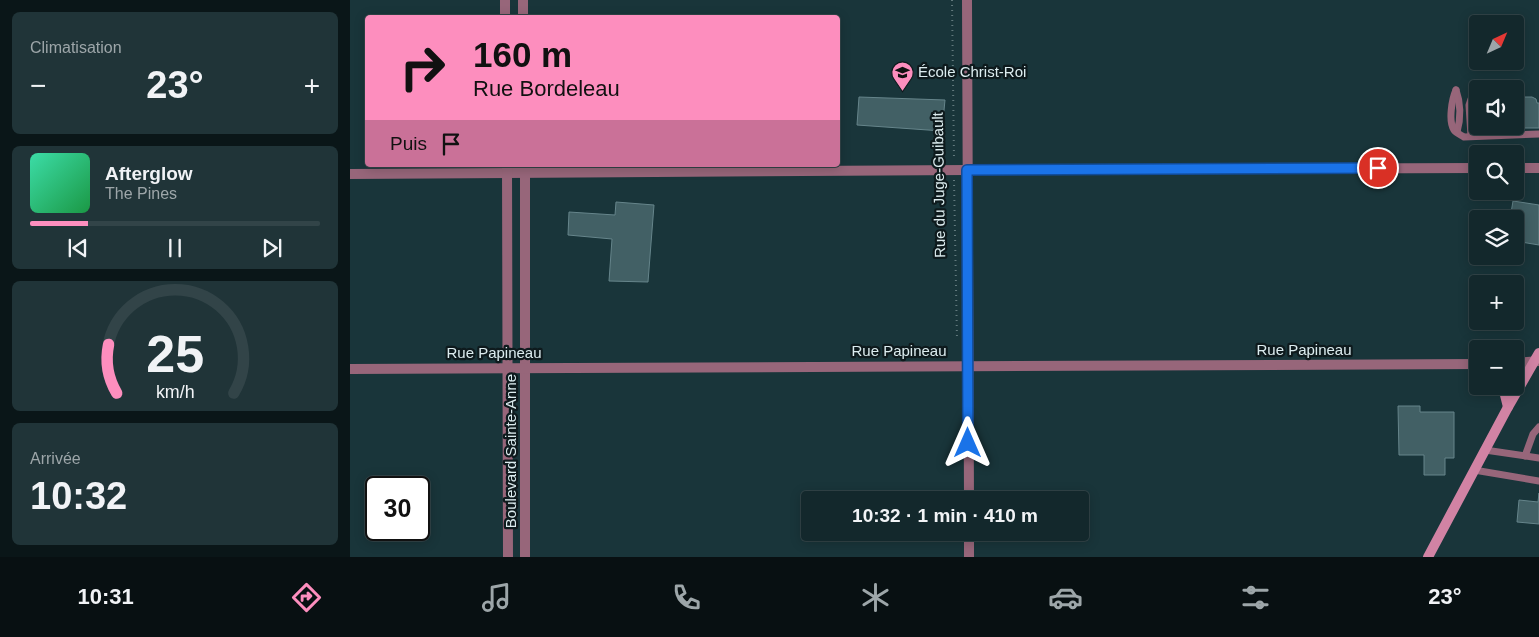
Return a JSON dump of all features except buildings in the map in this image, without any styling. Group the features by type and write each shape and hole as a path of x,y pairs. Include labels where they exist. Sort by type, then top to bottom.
{"main road":[{"path":"1428,557 1508,407 1538,359"},
{"path":"1505,395 1508,407"}],"street":[{"path":"505,0 505,15"},
{"path":"523,0 523,15"},
{"name":"Rue du Juge-Guibault","path":"967,0 969,491"},
{"path":"350,174 507,169 1469,168"},
{"path":"1524,168 1539,168"},
{"name":"Boulevard Sainte-Anne","path":"507,169 508,557"},
{"name":"Boulevard Sainte-Anne","path":"525,169 525,557"},
{"path":"1524,361 1538,359"},
{"name":"Rue Papineau","path":"350,369 1469,364"},
{"path":"969,541 969,557"}],"lane":[{"path":"1456,90 1451,100 1452,126 1464,137 1539,134"},
{"path":"1469,103 1469,115"},
{"path":"1525,456 1533,434 1539,427"},
{"path":"1485,450 1539,458"},
{"path":"1474,470 1539,481"}],"path":[{"name":"Rue du Juge-Guibault","path":"952,0 957,344"}],"place":[{"name":"École Christ-Roi","path":"902,91"}],"route":[{"path":"968,443 967,170 1378,168"}]}
